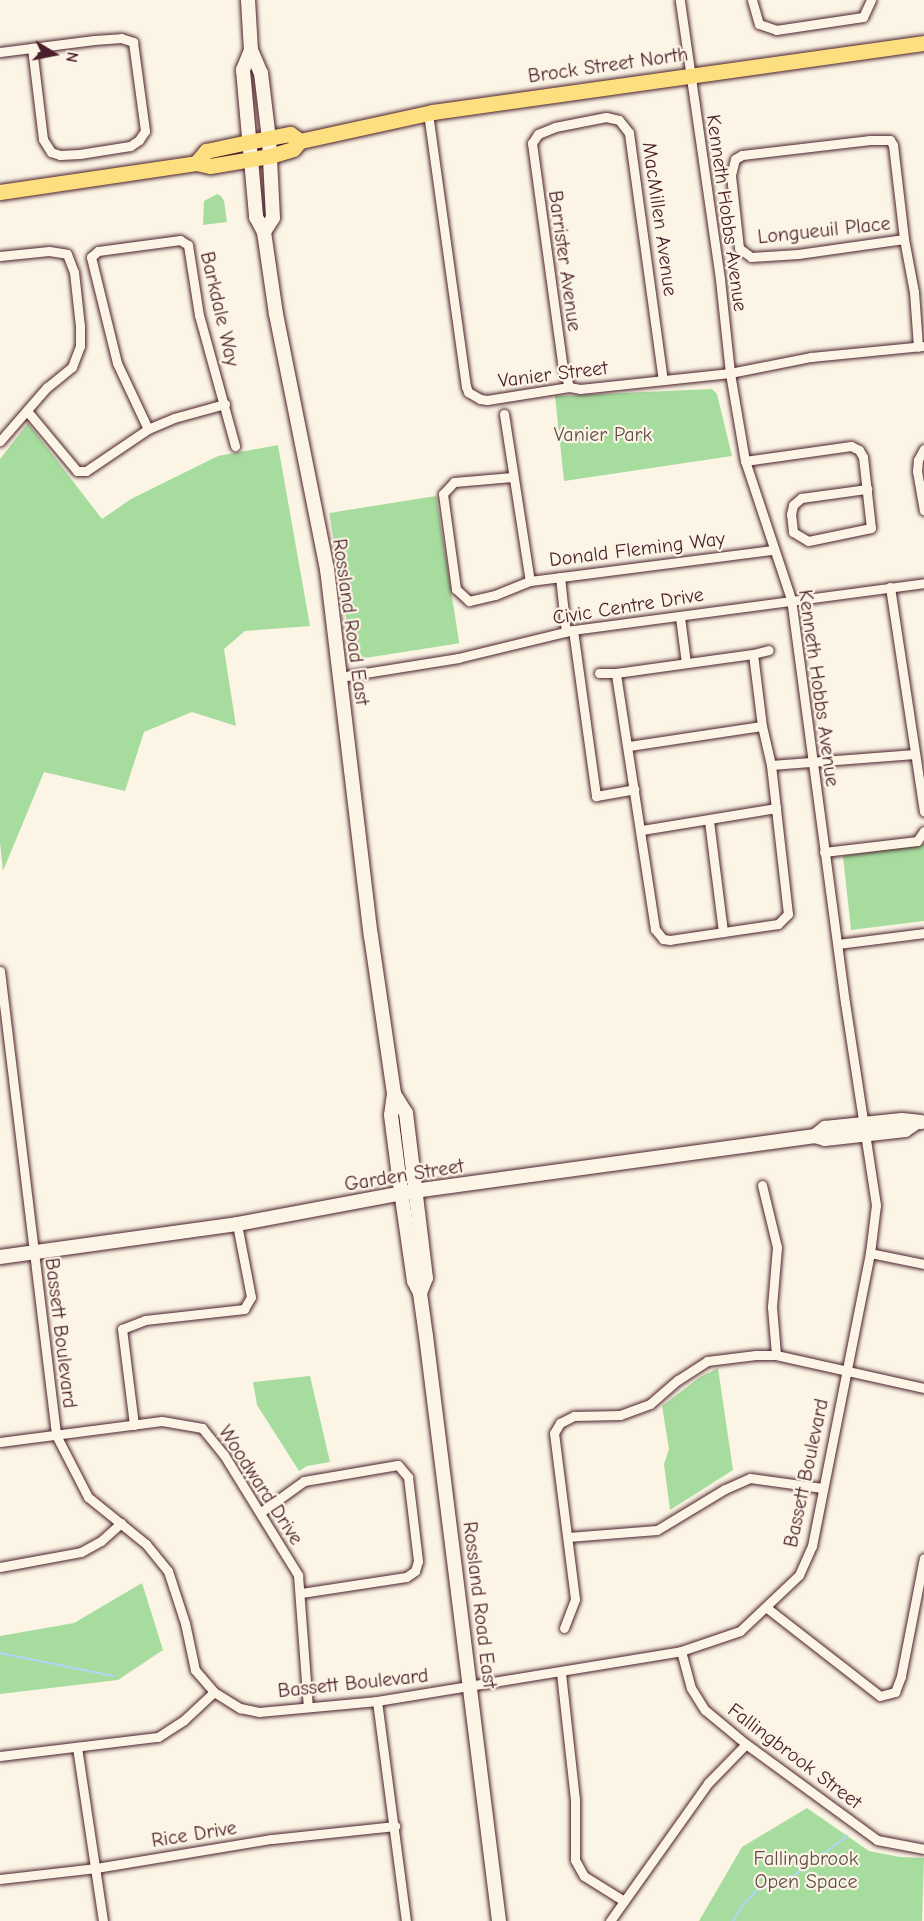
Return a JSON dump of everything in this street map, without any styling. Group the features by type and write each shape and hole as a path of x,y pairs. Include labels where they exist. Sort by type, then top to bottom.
{"main road":[{"path":"248,0 251,50 261,73 269,139 273,219 264,232"},
{"name":"Brock Street North","path":"0,192 196,163 210,166 270,156 293,149 300,141 428,113 690,74 924,43"},
{"name":"Rossland Road East","path":"251,50 243,70 256,216 264,232 276,314 327,569 370,926 394,1094 391,1114 408,1192 414,1281 420,1293 499,1921"},
{"name":"Brock Street North","path":"196,163 206,151 248,142 290,134 300,141"},
{"name":"Garden Street","path":"0,1257 237,1224 408,1192 815,1136 825,1139 864,1130 905,1131 920,1122"}],"street":[{"name":"Kenneth Hobbs Avenue","path":"680,0 720,279 730,373 745,461 790,599 864,1130"},
{"path":"752,0 759,24 776,30 863,17 871,0"},
{"path":"0,52 32,48 112,39 133,42 144,131 139,140 130,146 80,154 60,155 51,152 43,139 32,48"},
{"name":"Vanier Street","path":"428,113 468,392 488,400 569,387 580,389 730,373 811,357 921,347"},
{"name":"MacMillen Avenue","path":"533,138 555,127 606,117 619,120 629,133 663,380"},
{"name":"Barrister Avenue","path":"533,138 532,151 561,362 569,387"},
{"name":"Longueuil Place","path":"904,239 798,254 751,257 739,248 731,175 735,159 742,155 870,140 890,140 893,145 904,239 921,347"},
{"name":"Barkdale Way","path":"148,429 117,363 91,256 98,251 180,240 188,245 199,315 235,446"},
{"path":"0,256 49,251 67,254 74,272 80,326 80,346 72,367 47,387 0,441"},
{"path":"27,411 76,471 86,471 148,429 174,418 225,404"},
{"name":"Donald Fleming Way","path":"504,414 530,581 773,550"},
{"path":"745,461 851,446 859,450 863,457 867,489 871,528 808,541 793,532 791,514 793,505 801,498 867,489"},
{"path":"924,449 918,460 917,471 924,510"},
{"path":"512,477 453,482 443,494 456,589 469,601 495,596 530,581"},
{"path":"560,578 596,795 634,789"},
{"name":"Civic Centre Drive","path":"340,677 458,658 569,631 790,599 924,583"},
{"path":"890,587 924,811"},
{"path":"680,616 686,663"},
{"path":"599,673 616,673 769,650"},
{"path":"616,673 642,830 651,907 658,936 670,940 778,924 788,914 771,765 762,726 753,654"},
{"path":"629,746 762,726"},
{"path":"771,765 812,764 915,754"},
{"path":"642,830 709,821 776,808"},
{"path":"709,821 723,932"},
{"path":"825,852 917,841 924,831"},
{"path":"838,944 924,933"},
{"name":"Bassett Boulevard","path":"0,971 11,1047 32,1253 56,1435 88,1497 146,1544 168,1571 185,1623 195,1670 214,1692 240,1708 259,1712 377,1701 471,1688 681,1651 740,1631 768,1608 799,1575 812,1546 870,1253 876,1205 864,1130"},
{"path":"0,1049 11,1047"},
{"path":"762,1185 777,1247 772,1306 776,1355"},
{"path":"134,1425 122,1329 145,1320 244,1309 251,1297 237,1224"},
{"path":"870,1253 924,1264"},
{"path":"564,1628 575,1599 554,1433 560,1423 574,1416 620,1415 650,1404 678,1380 707,1360 776,1355 924,1388"},
{"name":"Woodward Drive","path":"0,1442 162,1421 202,1428 224,1455 298,1575 308,1707"},
{"path":"261,1512 304,1481 398,1465 408,1477 418,1561 416,1571 406,1578 301,1593"},
{"path":"568,1537 657,1530 724,1489 750,1478 822,1488"},
{"path":"0,1567 81,1552 101,1541 121,1523"},
{"path":"768,1608 880,1696 895,1692 901,1676 924,1558"},
{"name":"Fallingbrook Street","path":"681,1651 691,1689 705,1710 877,1840 924,1849"},
{"path":"561,1673 575,1799 575,1860 584,1876 624,1901"},
{"path":"0,1756 158,1737 184,1720 214,1692"},
{"path":"377,1701 406,1921"},
{"path":"610,1921 708,1783 747,1744"},
{"path":"77,1747 103,1921"},
{"name":"Rice Drive","path":"0,1879 96,1868 273,1839 395,1826"}],"green space":[{"path":"217,194 224,201 227,222 203,225 204,201"},
{"name":"Vanier Park","path":"712,389 717,394 732,456 564,481 555,396"},
{"path":"28,423 102,519 131,499 218,456 278,445 310,626 245,631 224,649 236,726 192,712 144,732 125,791 44,772 3,871 0,843 0,459"},
{"path":"436,496 459,643 353,660 329,513"},
{"path":"924,844 924,921 851,930 843,856"},
{"path":"718,1368 733,1470 670,1510 664,1464 669,1449 662,1406 700,1377"},
{"path":"310,1376 330,1462 307,1466 299,1471 257,1405 253,1382"},
{"path":"142,1583 163,1650 118,1680 0,1694 0,1636 74,1623"},
{"name":"Fallingbrook Open Space","path":"807,1808 869,1851 900,1857 924,1858 922,1921 699,1921 742,1847"}],"waterway":[{"path":"0,1653 113,1676"},
{"path":"733,1921 744,1903 758,1890 796,1874 847,1836"}]}
